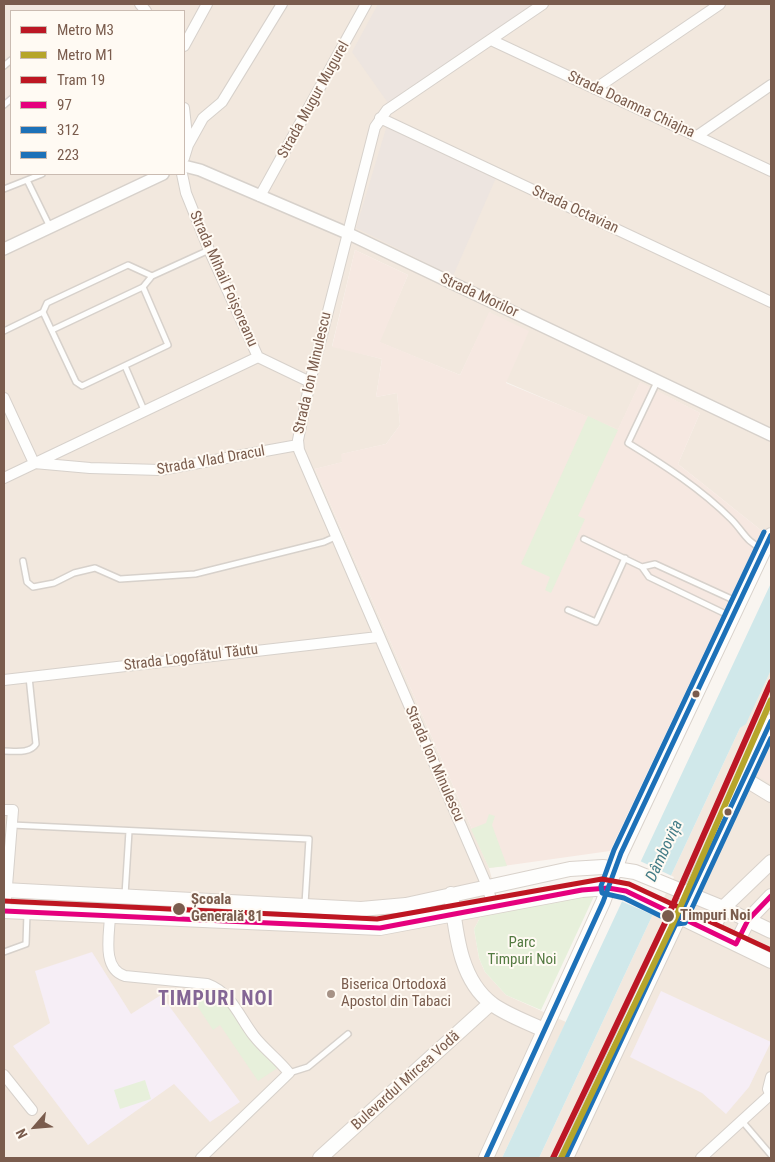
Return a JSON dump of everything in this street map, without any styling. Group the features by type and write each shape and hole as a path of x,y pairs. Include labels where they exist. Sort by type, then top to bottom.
{"main road":[{"path":"486,1158 608,888 615,868 771,535"},
{"path":"566,1158 743,778 766,743 771,721"},
{"path":"743,778 771,795"},
{"path":"711,932 723,908 771,862"},
{"path":"5,890 305,906 382,908 406,905 570,869 615,868 635,872 723,908 771,932"},
{"path":"4,911 380,928 582,890 608,888 626,891 771,961"},
{"path":"451,894 466,969 477,989 491,1004 544,1030"},
{"path":"736,944 748,920 771,896"},
{"name":"Bulevardul Mircea Vodă","path":"320,1158 491,1004"}],"street":[{"path":"185,44 207,4"},
{"path":"185,155 188,145 203,118 222,102 282,4"},
{"name":"Strada Mugur Mugurel","path":"260,196 366,4"},
{"name":"Strada Ion Minulescu","path":"493,906 487,886 335,537 298,445 310,382 347,233 375,127 380,118 387,110 543,4"},
{"path":"595,89 720,4"},
{"name":"Strada Doamna Chiajna","path":"491,40 771,171"},
{"path":"697,136 771,85"},
{"path":"185,117 188,145"},
{"name":"Strada Octavian","path":"380,118 771,302"},
{"name":"Strada Morilor","path":"185,166 200,170 347,233 771,434"},
{"path":"4,249 161,175"},
{"name":"Strada Mihail Foișoreanu","path":"182,175 186,193 208,250 258,357 310,382"},
{"path":"4,478 258,357"},
{"path":"4,398 34,463"},
{"name":"Strada Vlad Dracul","path":"34,463 90,468 160,470 298,445"},
{"name":"Strada Logofătul Tăutu","path":"4,680 378,637"},
{"path":"4,810 12,810 4,911"},
{"path":"110,917 110,962 115,972 125,976 207,984 216,988 228,998 254,1036 289,1073 201,1158"},
{"path":"4,1075 32,1110"},
{"path":"701,1158 771,1095 768,1088 771,1077"}],"lane":[{"path":"4,188 40,175"},
{"path":"27,180 50,227"},
{"path":"52,330 143,287 152,276 208,250"},
{"path":"4,331 43,312 47,303 128,265 152,276"},
{"path":"43,312 79,385 82,386 168,345 143,287"},
{"path":"125,366 144,410"},
{"path":"657,381 628,443 672,470 731,518 746,539 764,550"},
{"path":"23,561 27,582 33,587 54,583 74,573 95,568 120,579 196,574 324,542 335,537"},
{"path":"584,539 642,567 649,577 732,617"},
{"path":"568,610 596,622 625,558"},
{"path":"642,567 655,564 739,603"},
{"path":"4,752 26,751 35,747 36,738 30,677"},
{"path":"12,825 309,839 305,906"},
{"path":"125,895 129,831"},
{"path":"4,952 26,944 27,912"},
{"path":"289,1073 308,1067 348,1034"},
{"path":"741,1121 771,1155"}],"shaded area":[{"path":"4,4 771,4 771,536 762,531 678,464 700,413 640,383 618,430 506,382 490,312 460,375 379,342 408,275 355,250 332,346 382,359 376,397 397,393 400,425 386,444 342,454 343,462 315,469 489,868 501,912 481,916 474,929 479,958 485,972 506,995 566,1022 502,1158 4,1158"},
{"path":"378,4 534,4 388,103 352,52"},
{"path":"387,125 496,178 453,276 356,228"},
{"path":"355,250 408,275 380,342 460,375 489,312 529,331 506,383 618,429 640,382 700,413 678,464 762,531 610,851 489,868 315,469 342,462 341,454 386,444 400,425 397,393 376,397 382,359 332,347"},
{"path":"771,670 771,1158 539,1158 740,728 747,721"},
{"path":"771,728 771,784 749,771"},
{"path":"92,952 131,1014 161,995 240,1102 210,1122 174,1084 88,1145 13,1046 50,1023 35,971"},
{"path":"661,991 771,1042 749,1087 726,1114 702,1093 630,1057"}],"green space":[{"path":"588,416 618,430 578,516 585,519 551,593 545,590 550,577 521,564"},
{"path":"489,814 495,816 492,825 507,866 489,868 471,829 486,823"},
{"name":"Parc Timpuri Noi","path":"595,894 541,1010 506,995 485,972 479,958 474,929 481,916"},
{"path":"207,984 216,988 282,1065 258,1081 220,1025 213,1030 192,998"},
{"path":"145,1080 151,1099 120,1109 114,1090"}],"water":[{"name":"Dâmbovița","path":"771,583 771,670 746,724 740,728 539,1158 502,1158"}],"pier":[{"path":"640,861 674,877 655,916 621,901"}],"metro line":[{"name":"M3","path":"553,1158 664,925 771,682"},
{"name":"M1","path":"561,1158 671,928 771,700"}],"tram line":[{"name":"19","path":"4,901 377,919 602,879 629,884 771,950"}],"transit line":[{"name":"223","path":"764,532 614,850 601,886 602,893 624,898 677,924 685,923 771,738"},
{"name":"312","path":"486,1158 603,902 621,853 771,535"},
{"name":"312","path":"566,1158 771,721"},
{"name":"97","path":"4,911 380,928 582,890 608,888 626,891 736,944 748,920 771,896"}],"place":[{"name":"Școala Generală 81","path":"179,909"},
{"name":"Timpuri Noi","path":"668,916"},
{"name":"Biserica Ortodoxă Apostol din Tabaci","path":"331,994"}],"district":[{"name":"TIMPURI NOI","path":"216,1000"}]}
